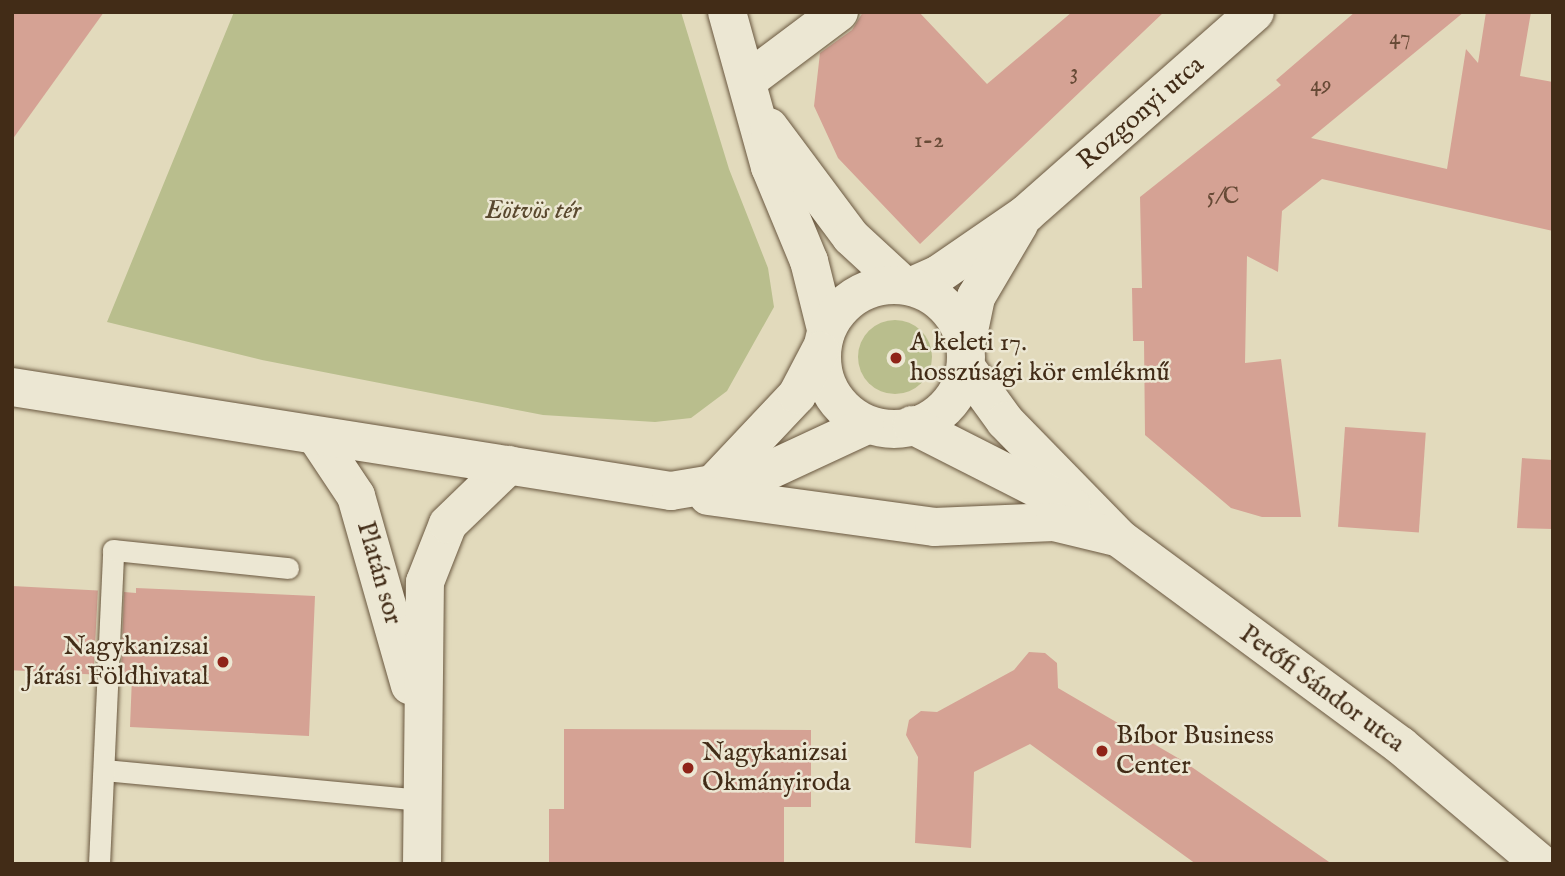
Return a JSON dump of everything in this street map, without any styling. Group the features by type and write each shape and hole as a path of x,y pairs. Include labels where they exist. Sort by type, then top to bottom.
{"street":[{"path":"727,12 753,97 770,167 809,261 823,340 826,387 865,426"},
{"path":"753,97 839,12"},
{"name":"Rozgonyi utca","path":"907,284 939,274 1026,214 1255,12"},
{"path":"671,491 755,477 865,426 912,425 949,402 967,357 948,308 907,284 851,237 753,97"},
{"name":"Rozgonyi utca","path":"967,357 976,297 1026,214"},
{"path":"714,483 797,395 823,340 861,293 907,284"},
{"name":"Petőfi Sándor utca","path":"967,357 1005,421 1109,529 1506,830 1553,839"},
{"path":"20,391 671,491 934,527 1054,522 1109,529"},
{"name":"Petőfi Sándor utca","path":"912,425 1109,529"},
{"name":"Platán sor","path":"316,436 356,496 419,721"},
{"name":"Platán sor","path":"422,864 419,721 425,582 448,524 509,465"},
{"path":"1506,830 1541,864"}],"lane":[{"path":"99,864 113,550 288,568"},
{"path":"104,770 419,800"}],"green space":[{"name":"Eötvös tér","path":"234,12 681,12 729,169 768,268 774,307 727,391 691,418 655,422 543,415 262,360 107,322"},
{"path":"888,320 902,320 916,326 926,336 932,357 930,371 916,388 902,394 888,394 874,388 864,378 858,364 858,350 864,336 874,326"}],"building":[{"path":"12,12 104,12 12,140"},
{"path":"863,12 919,12 987,84 1072,12 1164,12 920,244 838,158 814,106 820,53 852,30"},
{"path":"1355,12 1464,12 1311,138 1447,169 1466,49 1478,63 1486,12 1531,12 1520,76 1553,82 1553,231 1322,179 1282,211 1278,272 1247,256 1245,363 1281,359 1301,517 1262,517 1231,508 1145,435 1144,341 1133,341 1132,288 1142,288 1140,197 1281,85 1276,80"},
{"path":"1345,427 1426,433 1419,532 1338,527"},
{"path":"1522,458 1553,460 1553,529 1517,528"},
{"path":"12,586 98,591 93,674 12,670"},
{"name":"Nagykanizsai Járási Földhivatal","path":"136,588 315,596 309,736 130,727 132,677 121,676 124,592 136,593"},
{"name":"Bíbor Business Center","path":"1029,652 1045,653 1057,663 1058,688 1183,761 1332,864 1196,864 1030,744 974,772 971,848 915,843 918,757 906,735 909,720 921,711 937,712 1014,670"},
{"name":"Nagykanizsai Okmányiroda","path":"564,729 811,730 811,807 784,807 784,864 549,864 549,809 564,809"}],"place":[{"name":"A keleti 17. hosszúsági kör emlékmű","path":"896,358"},
{"name":"Nagykanizsai Járási Földhivatal","path":"223,662"},
{"name":"Bíbor Business Center","path":"1102,751"},
{"name":"Nagykanizsai Okmányiroda","path":"688,768"}]}
